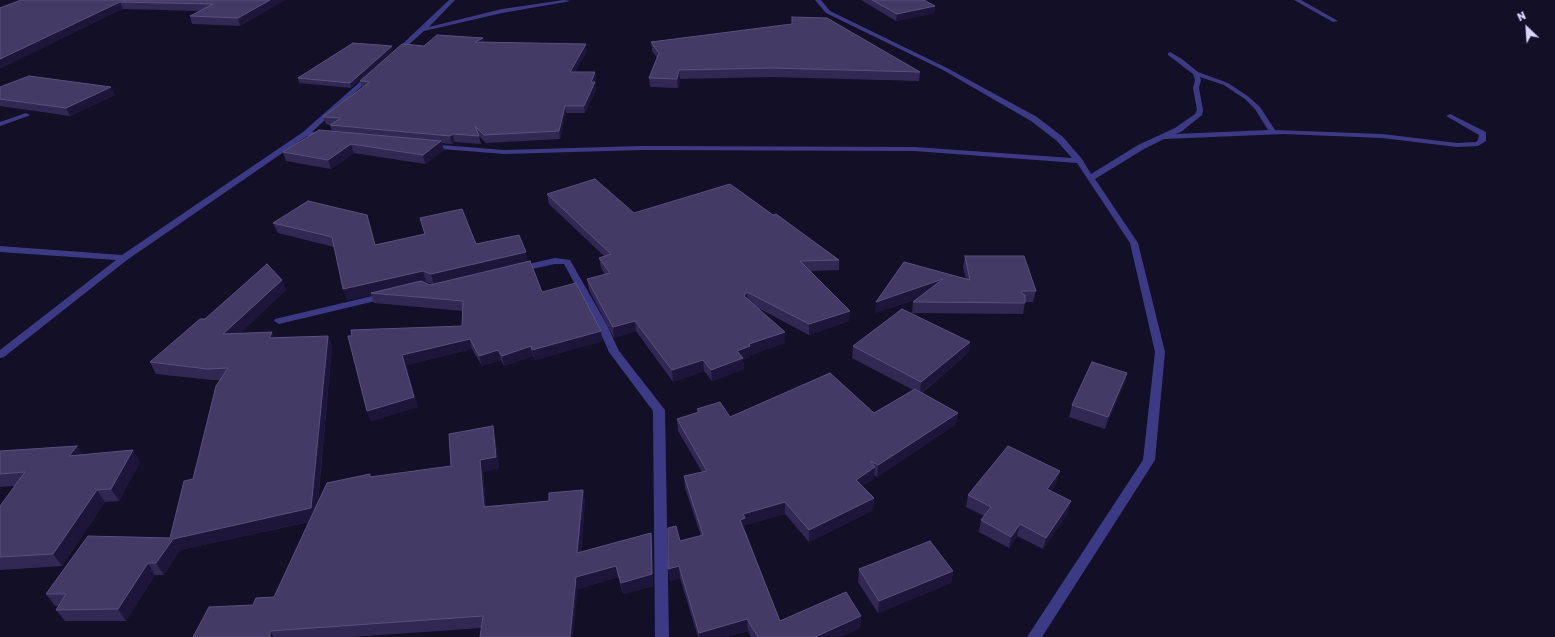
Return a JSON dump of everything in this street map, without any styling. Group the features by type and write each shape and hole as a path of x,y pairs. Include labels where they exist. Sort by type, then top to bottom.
{"street":[{"path":"389,59 422,30 452,0"},
{"path":"818,0 828,12 945,69 1034,119 1060,139 1079,161 1134,243 1160,352 1149,460 1034,637"},
{"path":"1297,0 1335,21"},
{"path":"422,30 502,11 568,1"},
{"path":"1170,54 1196,73 1226,84 1247,98 1258,108 1273,133"},
{"path":"0,356 124,258 306,134 377,68"},
{"path":"1090,178 1141,147 1178,130 1198,115 1200,110 1196,88 1198,80 1196,73"},
{"path":"0,124 26,115"},
{"path":"1162,137 1273,133 1382,136 1457,145 1478,144 1482,141 1483,134 1450,116"},
{"path":"306,134 336,137"},
{"path":"419,145 504,152 642,148 914,149 1079,161"},
{"path":"0,249 124,258"},
{"path":"508,272 555,261 567,262 602,325 614,352 659,410 662,637"},
{"path":"279,321 395,293"}],"building":[{"path":"21,0 270,0 238,18 190,16 213,4 120,2 0,59 0,8"},
{"path":"872,0 924,0 935,6 897,14"},
{"path":"792,17 827,18 920,72 771,68 679,70 677,79 649,78 659,53 651,42 792,24"},
{"path":"437,35 483,38 475,42 586,44 570,72 595,72 591,82 595,82 584,106 565,106 559,131 484,135 475,126 479,136 453,134 450,136 330,125 341,118 323,117 370,82 360,81 402,44 424,46"},
{"path":"353,43 392,46 350,83 298,78"},
{"path":"29,76 111,87 66,108 0,99 0,87"},
{"path":"319,130 441,141 423,155 351,144 328,160 283,152"},
{"path":"595,179 634,213 730,184 773,215 776,214 839,260 800,261 850,311 809,324 747,292 744,296 785,332 749,344 750,346 737,351 743,358 711,370 703,360 672,370 635,321 613,327 587,279 610,273 599,258 611,254 547,194"},
{"path":"308,201 367,215 375,245 425,234 420,218 462,209 476,244 519,235 526,252 431,274 423,271 343,289 332,237 273,223"},
{"path":"965,256 1024,256 1036,291 1021,291 1022,294 1025,295 1025,303 913,302 943,279 876,302 904,262 970,280"},
{"path":"530,261 542,292 576,283 601,331 532,350 531,346 502,356 498,350 479,356 470,339 402,355 414,397 367,411 348,336 352,336 351,330 462,326 463,301 371,293 421,281 430,285"},
{"path":"267,264 282,280 223,334 272,332 269,338 328,336 311,508 173,539 156,563 148,563 118,609 56,610 66,594 46,594 88,536 170,538 184,481 193,479 216,386 228,368 207,369 150,362 200,319 205,319"},
{"path":"902,309 970,342 921,382 853,346"},
{"path":"1092,362 1127,373 1108,417 1072,405"},
{"path":"830,373 874,413 915,389 958,413 878,465 870,461 875,467 856,480 874,498 809,530 785,502 743,514 745,518 740,520 780,621 846,592 861,616 815,637 758,637 747,619 699,633 679,566 668,569 668,528 676,526 680,541 703,535 684,476 707,471 677,419 699,412 697,409 720,402 730,417"},
{"path":"493,426 496,457 480,460 484,507 549,501 549,493 583,490 577,553 651,533 652,574 621,583 616,566 576,577 570,637 480,637 483,616 270,631 270,637 193,637 209,607 253,605 256,598 274,597 327,483 370,474 370,477 451,466 449,434"},
{"path":"77,446 69,456 133,450 111,489 97,490 53,554 0,557 0,506 25,472 0,474 0,451"},
{"path":"1008,446 1060,471 1047,489 1071,501 1046,538 1020,524 1011,537 981,520 991,507 968,495"},
{"path":"930,541 953,571 879,601 859,569"}]}
